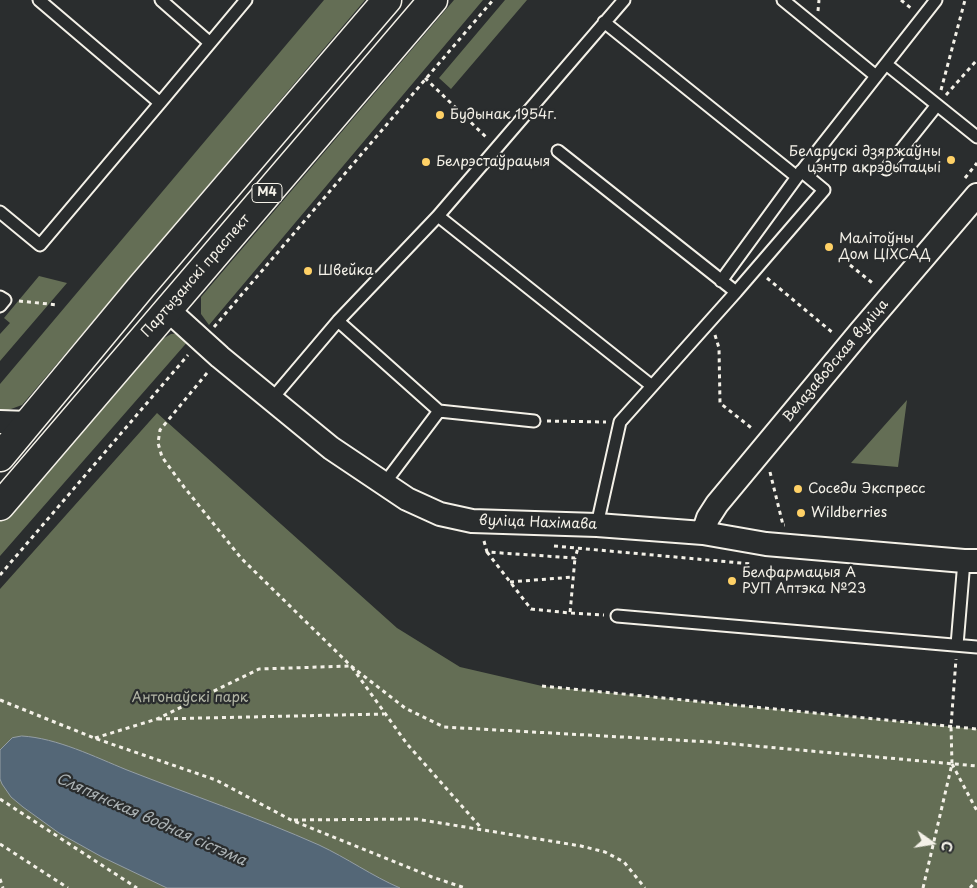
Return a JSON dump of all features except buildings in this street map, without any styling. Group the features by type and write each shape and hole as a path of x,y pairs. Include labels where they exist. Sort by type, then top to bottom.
{"main road":[{"name":"М4","path":"0,457 142,286 387,0"},
{"name":"Партызанскі праспект","path":"0,506 432,0"},
{"path":"142,286 168,309"}],"street":[{"name":"Велазаводская вуліца","path":"703,533 708,518 717,504 977,195"},
{"name":"вуліца Нахімава","path":"168,309 220,357 331,448 407,499 440,514 472,521 597,525 703,533 766,544 970,561"},
{"path":"0,422 29,423"}],"lane":[{"path":"39,0 160,103"},
{"path":"161,0 210,43"},
{"path":"0,212 40,245 246,0"},
{"path":"271,400 338,321 438,216 624,0"},
{"path":"783,0 876,76"},
{"path":"720,281 799,174 936,0"},
{"path":"597,525 620,422 824,190 799,174 604,22"},
{"path":"886,64 977,138"},
{"path":"886,169 937,105"},
{"path":"558,151 736,292"},
{"path":"438,216 652,386"},
{"path":"338,321 439,411 534,421"},
{"path":"384,484 439,411"},
{"path":"956,646 970,561"},
{"path":"617,616 977,647"}],"path":[{"path":"214,327 493,0"},
{"path":"937,105 965,0"},
{"path":"937,105 977,60"},
{"path":"425,78 497,148"},
{"path":"850,265 876,286"},
{"path":"756,269 835,336"},
{"path":"2,301 58,305"},
{"path":"710,321 719,348 720,403 756,431"},
{"path":"0,575 194,348"},
{"path":"213,367 160,430 158,443 162,457 241,558 351,666 405,708 444,727 711,742 977,766"},
{"path":"534,421 620,422"},
{"path":"770,469 783,525 793,526"},
{"path":"484,539 487,552 531,609 604,615"},
{"path":"570,613 575,558 578,548 609,553 755,564"},
{"path":"487,552 575,558"},
{"path":"509,582 573,577"},
{"path":"924,888 952,764 951,726 956,646"},
{"path":"351,666 407,744 482,829"},
{"path":"94,738 157,719 259,669 351,666"},
{"path":"542,686 977,729"},
{"path":"0,700 94,738 216,780 291,820 432,877 465,888"},
{"path":"157,719 385,714"},
{"path":"952,764 977,811"},
{"path":"0,799 138,888"},
{"path":"291,820 416,819 606,852 624,862 645,888"},
{"path":"0,844 68,888"},
{"path":"0,879 4,888"},
{"path":"970,888 977,880"}],"green space":[{"path":"324,0 365,0 22,405 0,413 0,384"},
{"path":"454,0 483,0 209,325 201,314 201,297"},
{"path":"505,0 527,0 451,89 439,78"},
{"path":"39,276 67,283 0,361 0,334 10,323 4,318"},
{"path":"181,333 190,339 0,556 0,518 156,343 171,334"},
{"path":"907,400 898,467 851,463"},
{"name":"Антонаўскі парк","path":"157,413 397,628 460,667 542,686 977,729 977,888 0,888 0,589"}],"water":[{"name":"Сляпянская водная сістэма","path":"22,736 49,740 76,749 271,825 319,845 400,888 167,888 102,857 59,833 11,797 0,779 0,750 12,738"}],"place":[{"name":"Будынак 1954г.","path":"440,115"},
{"name":"Беларускі дзяржаўны цэнтр акрэдытацыі","path":"951,160"},
{"name":"Белрэстаўрацыя","path":"426,162"},
{"name":"Малітоўны Дом ЦІХСАД","path":"829,247"},
{"name":"Швейка","path":"308,271"},
{"name":"Соседи Экспресс","path":"798,489"},
{"name":"Wildberries","path":"801,513"},
{"name":"Белфармацыя А РУП Аптэка №23","path":"732,581"}]}
